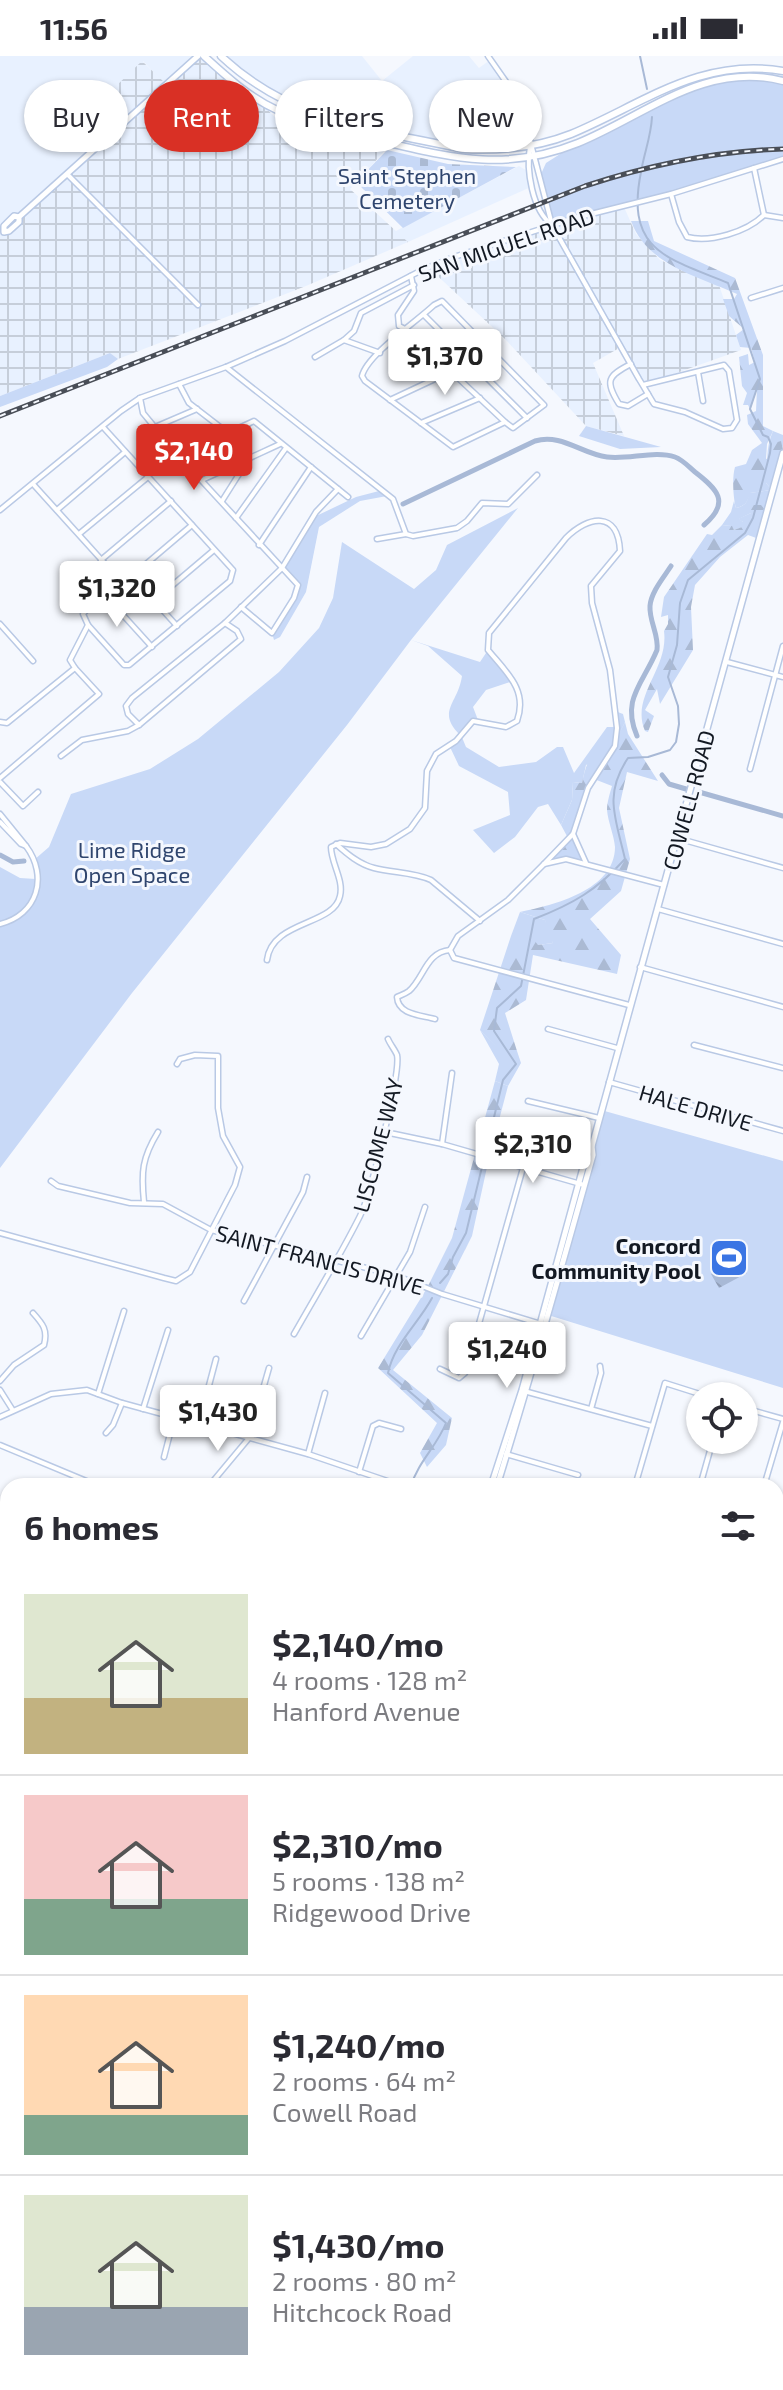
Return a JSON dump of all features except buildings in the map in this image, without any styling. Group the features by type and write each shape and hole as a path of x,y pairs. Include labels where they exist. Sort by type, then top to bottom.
{"main road":[{"path":"201,56 257,100 305,123 459,159 532,157 579,142 697,84 732,77 783,81"},
{"path":"221,56 261,89 309,113 429,141"},
{"path":"542,142 570,134 695,76 729,70 783,71"}],"street":[{"path":"1,232 14,216 19,217 201,56"},
{"path":"488,56 504,80"},
{"path":"531,152 536,200 545,219 552,225 648,394 656,406 685,412 723,429 732,428 737,420 727,366 721,364 643,385"},
{"name":"SAN MIGUEL ROAD","path":"0,510 140,398 226,367 285,341 411,276 454,257 552,225 671,194 783,159"},
{"path":"754,167 764,215"},
{"path":"67,174 198,305"},
{"path":"671,194 687,237 700,240 754,225 764,215"},
{"path":"764,215 783,218"},
{"path":"411,276 414,285 412,295 397,320 399,326 407,330 513,428 544,405 442,301 424,315 407,330 380,353 364,369 362,376 365,381 453,447 505,422"},
{"path":"315,357 354,331 361,313 414,285"},
{"path":"751,298 783,288"},
{"path":"424,315 527,418"},
{"path":"344,340 380,353"},
{"path":"631,364 611,377 609,386 614,397 625,406 648,394"},
{"path":"226,367 394,502 406,534"},
{"path":"390,400 452,371"},
{"path":"698,371 703,401"},
{"path":"179,384 189,403 228,433"},
{"path":"140,398 143,413 177,454 298,585 294,598 272,633 241,607"},
{"path":"421,423 480,398"},
{"path":"155,427 197,408"},
{"path":"177,454 254,421 348,497"},
{"path":"103,427 233,570 230,581 152,647 129,665 124,665 88,625 83,614 117,577 132,576 192,525"},
{"path":"202,480 284,446"},
{"path":"236,518 284,446"},
{"path":"57,510 126,451"},
{"name":"COWELL ROAD","path":"497,1478 581,1184 593,1155 592,1146 617,1048 665,885 783,453"},
{"path":"222,501 247,461"},
{"path":"259,545 311,467"},
{"path":"377,539 457,528 482,503 501,504 513,500 537,475"},
{"path":"79,534 149,476"},
{"path":"33,484 117,577"},
{"path":"139,725 128,714 126,706 132,698 225,623 282,568 316,512 338,489"},
{"path":"101,560 171,501"},
{"path":"267,960 269,950 279,938 337,906 341,889 331,847 336,844 371,847 386,844 410,829 425,808 427,771 436,754 456,741 473,721 506,727 517,721 520,693 488,650 489,633 577,527 589,521 611,524 620,551 591,586 592,603 610,670 617,728 615,746 588,788 573,834 508,900 458,936 450,950"},
{"path":"155,600 214,550"},
{"path":"132,576 177,626"},
{"path":"103,593 152,647"},
{"path":"61,756 82,740 128,731 139,725 241,639 237,631 225,623"},
{"path":"0,624 33,661"},
{"path":"38,792 23,806 0,780 99,694 70,660 88,625"},
{"path":"750,769 783,646"},
{"path":"727,662 783,677"},
{"path":"0,722 7,723 75,668"},
{"path":"0,814 30,852 37,886 24,914 16,920 0,924"},
{"path":"0,822 26,846"},
{"path":"573,834 586,863"},
{"path":"677,838 783,868"},
{"path":"336,844 351,857 373,868 431,880 480,921"},
{"path":"544,864 566,859 665,885"},
{"path":"658,909 783,944"},
{"path":"450,950 454,958 629,1005"},
{"path":"435,1019 402,1010 397,1005 397,997 408,991 433,957 450,950"},
{"path":"640,967 783,1007"},
{"path":"548,1029 617,1048"},
{"name":"LISCOME WAY","path":"294,1334 362,1213 397,1078 397,1055 388,1039"},
{"path":"694,1045 783,1068"},
{"path":"0,1233 176,1281 190,1272 235,1185 240,1167 223,1136 218,1108 218,1056 195,1055 180,1059 177,1064"},
{"path":"442,1144 452,1073"},
{"name":"HALE DRIVE","path":"609,1082 783,1131"},
{"path":"528,1101 599,1118"},
{"path":"144,1202 141,1178 145,1152 158,1132"},
{"path":"385,1132 442,1144 581,1184"},
{"path":"440,1369 459,1378 465,1373 523,1168"},
{"path":"244,1301 303,1192 307,1177"},
{"name":"SAINT FRANCIS DRIVE","path":"51,1181 58,1186 130,1203 163,1204 211,1230 395,1275 542,1325"},
{"path":"361,1336 410,1252 425,1207"},
{"path":"98,1394 124,1311"},
{"path":"0,1381 14,1365 44,1345 47,1334 42,1322 33,1313"},
{"path":"143,1409 168,1330"},
{"path":"199,1423 216,1359"},
{"path":"591,1409 601,1373 600,1366"},
{"path":"216,1478 249,1438 269,1368"},
{"path":"637,1478 665,1383 686,1390"},
{"path":"0,1390 12,1409"},
{"path":"0,1417 12,1409 62,1392 87,1390 122,1403 308,1454 377,1478"},
{"path":"524,1391 652,1426"},
{"path":"308,1454 325,1393"},
{"path":"106,1433 113,1425 122,1403"},
{"path":"758,1412 783,1420 766,1478"},
{"path":"164,1457 174,1418"},
{"path":"359,1472 373,1426 379,1423 401,1429"},
{"path":"0,1445 79,1478"},
{"path":"506,1454 578,1475"},
{"path":"702,1478 709,1454"}],"shaded area":[{"path":"0,56 198,56 170,80 161,80 143,61 133,112 128,117 128,80 24,80 24,152 90,152 19,217 14,217 4,226 4,232 0,228"},
{"path":"198,56 204,56 233,80 171,80"},
{"path":"221,56 362,56 381,80 275,80 275,95 259,84 259,80 254,80"},
{"path":"413,56 469,56 479,68 490,60 504,80 429,80 429,141 413,138 413,80 383,80"},
{"path":"142,61 162,80 144,80 144,152 259,152 259,102 275,117 275,152 384,152 350,189 408,242 306,286 118,359 110,353 0,396 0,228 4,232 9,231 19,217 89,152 128,152 128,116 133,111 128,106 128,80 122,80"},
{"path":"519,166 529,172 533,186 408,242 394,232"},
{"path":"624,207 636,234 660,260 719,285 741,350 643,385 621,347 593,363 624,436 586,426 505,339 428,267 552,225"}],"green space":[{"path":"732,77 783,81 783,159 671,194 552,225 541,174 546,163 579,142 684,89"},
{"name":"Saint Stephen Cemetery","path":"385,152 448,164 516,167 403,228 356,182"},
{"path":"631,221 648,221 654,241 735,278 763,355 763,426 773,431 767,444 766,459 772,457 770,477 766,483 772,490 750,493 746,503 739,507 736,508 734,493 735,467 746,464 752,450 762,443 748,424 747,415 756,411 757,389 750,409 748,405 743,405 747,393 742,386 739,357 748,354 749,365 755,362 751,348 740,347 736,335 744,329 729,316 723,299 734,299 737,294 690,275 661,259 639,236"},
{"path":"110,353 118,359 107,367 0,407 0,396"},
{"path":"586,426 661,447 620,449 579,436"},
{"path":"773,431 783,435 783,452 766,511 739,519 743,527 734,530 731,526 722,525 734,501 736,508 746,503 749,493 772,490 766,483 768,450"},
{"path":"781,441 783,450 772,457 771,444"},
{"path":"379,491 387,496 360,501 319,527 306,592 280,637 274,640 272,633 294,598 298,585 282,568 312,518 356,497"},
{"path":"761,505 766,511 759,539 748,535 720,557 695,585 691,607 693,650 660,704 657,689 645,710 654,716 648,732 645,731 642,706 661,658 664,631 668,624 668,615 661,617 664,597 707,534 712,535 722,525 732,526 734,530 742,527 743,522 738,519 751,513 749,507"},
{"name":"Lime Ridge Open Space","path":"518,508 347,725 132,993 0,1168 0,867 20,878 36,879 34,860 49,847 71,794 150,769 198,739 279,672 319,628 333,598 342,542 414,589 436,570 447,545"},
{"path":"411,640 480,662 488,650 513,681 486,690 473,707 478,720 473,721 461,735 466,747 499,767 536,762 557,747 563,747 574,773 607,727 617,727 615,711 623,714 625,722 609,755 586,765 582,783 573,782 572,800 561,825 548,804 538,807 515,837 494,853 473,830 510,815 508,792 459,766 450,747 460,735 453,727 449,713 462,676 428,646"},
{"path":"625,722 628,734 658,781 627,772 619,808 630,859 621,891 590,919 621,955 617,974 533,955 526,1000 505,1013 517,1051 500,1051 480,1030 511,936 530,935 538,945 553,943 546,931 545,920 520,912 580,893 594,885 612,862 615,847 607,810 612,786 594,779 573,834 586,863 566,859 544,864 568,838 561,825 572,800 573,782 582,783 589,759 605,741 609,753"},
{"path":"520,912 545,920 553,943 538,945 511,936"},
{"path":"480,1030 500,1050 517,1051 521,1063 508,1086 495,1081 499,1064"},
{"path":"495,1081 508,1086 472,1236 422,1335 393,1370 452,1418 446,1445 427,1467 420,1453 437,1423 378,1368 427,1288 452,1238"},
{"path":"601,1110 783,1161 783,1388 548,1315 593,1155 592,1146"}],"water":[{"name":"Concord Community Pool","path":"729,1242 747,1273 719,1288 711,1274 725,1266 715,1250"}],"waterway":[{"path":"640,56 647,89"},
{"path":"440,1283 448,1274 466,1233 503,1080 516,1064 494,1031 497,1008 521,986 534,919 584,895 625,859 615,819 616,784 628,758 648,757 670,750 676,742 678,706 668,677 677,645 680,603 688,580 745,533 753,518 770,453 768,437 763,435 750,409 760,379 728,283 669,258 645,235 639,219 641,172 652,117"},
{"path":"403,504 545,439 607,457 659,454 678,458 709,484 718,496 717,509 704,525"},
{"path":"637,736 631,712 633,701 657,650 651,601 671,566"},
{"path":"662,775 669,784 686,789"},
{"path":"699,792 783,816"},
{"path":"0,855 13,862 24,861"},
{"path":"414,1478 446,1423 388,1373 401,1343 432,1298"}],"railway":[{"path":"0,416 585,186 682,160 783,149"}],"place":[{"name":"Concord Community Pool","path":"729,1258"}]}
